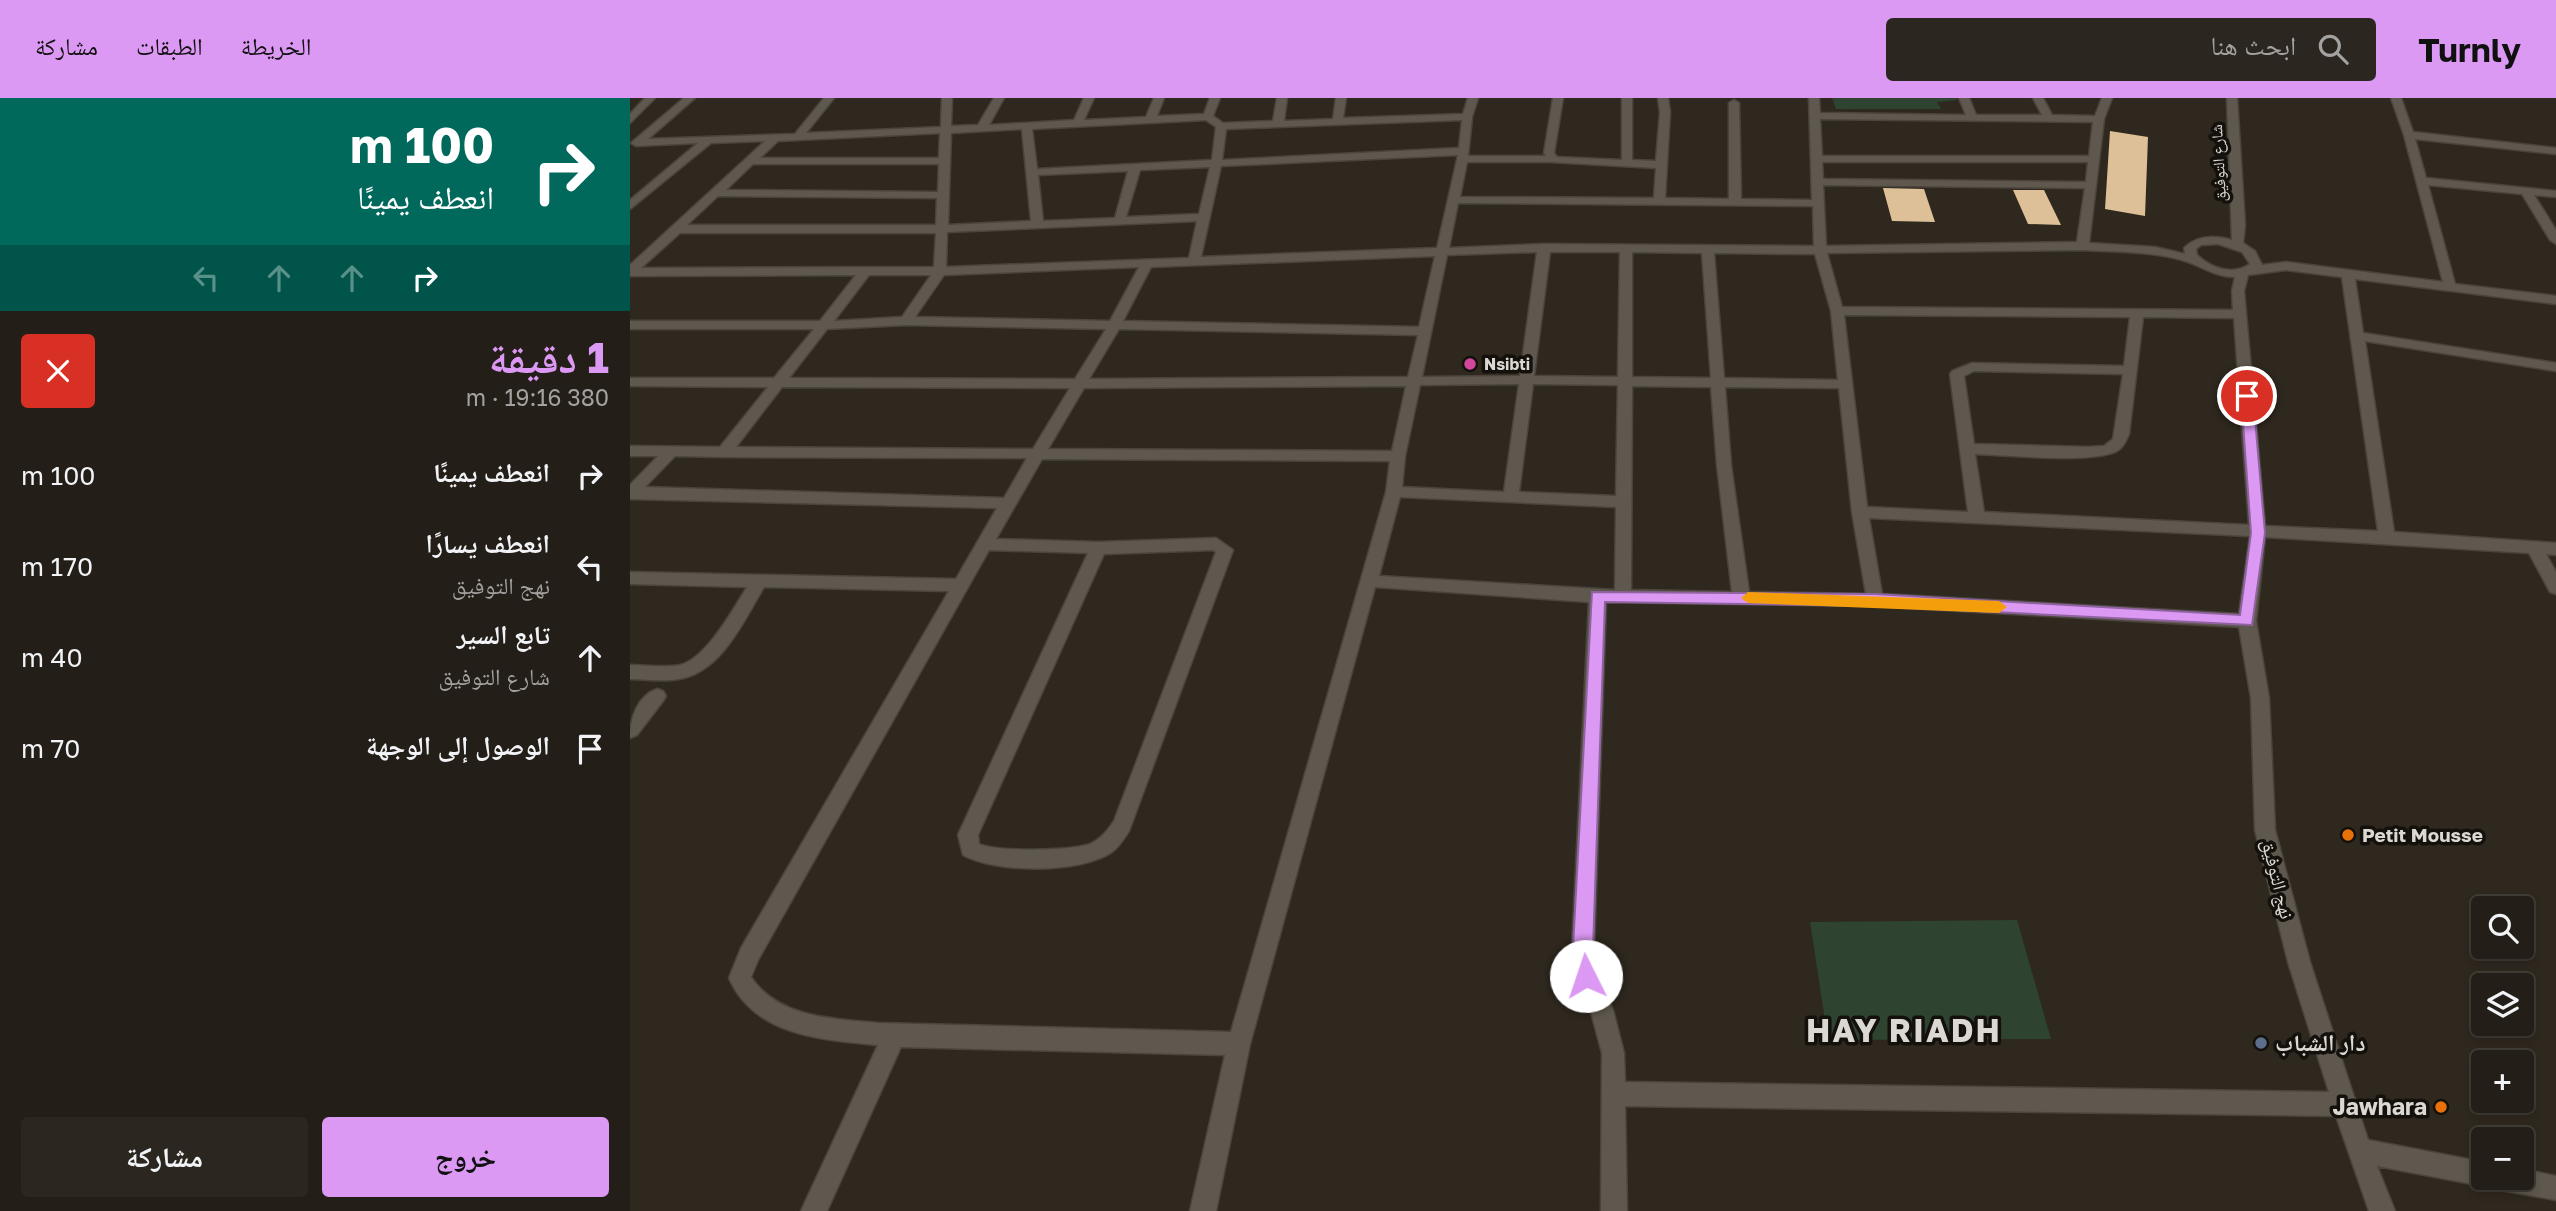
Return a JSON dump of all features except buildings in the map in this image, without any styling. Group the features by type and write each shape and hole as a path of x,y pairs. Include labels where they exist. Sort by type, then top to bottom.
{"street":[{"path":"630,120 650,98"},
{"path":"634,145 690,98"},
{"path":"798,137 829,98"},
{"path":"906,321 940,271 944,229 947,98"},
{"path":"981,128 999,98"},
{"path":"1079,123 1089,98"},
{"path":"1150,120 1159,98"},
{"path":"1208,117 1215,98"},
{"path":"1278,124 1282,98"},
{"path":"1338,121 1341,98"},
{"path":"1203,1211 1239,1044 1394,492 1398,456 1427,331 1441,251 1463,155 1467,117 1473,98"},
{"path":"1551,159 1549,153 1558,98"},
{"path":"1627,98 1627,164"},
{"path":"1659,202 1663,98"},
{"path":"1814,98 1820,250 1837,311 1860,512 1875,600"},
{"path":"1964,98 1972,116"},
{"path":"2038,98 2048,117"},
{"path":"2083,246 2099,119 2107,98"},
{"path":"2220,98 2232,99"},
{"path":"2396,98 2409,135 2451,287"},
{"name":"شارع التوفيق","path":"2232,99 2239,225 2237,245"},
{"path":"1734,103 1735,203"},
{"path":"1816,116 2099,119"},
{"path":"634,145 1208,117 1221,126 1467,117"},
{"path":"1027,126 1034,172 1037,224"},
{"path":"1194,261 1217,160 1221,126"},
{"path":"2409,135 2556,151"},
{"path":"775,138 630,272 940,271 1544,248 1626,250 1708,247 1820,250 2083,246 2155,251 2195,260 2238,291"},
{"path":"630,206 707,141"},
{"path":"1034,172 1217,160 1463,155 1551,159 1562,163 1662,166"},
{"path":"1818,159 2096,159"},
{"path":"751,160 944,161"},
{"path":"1120,219 1135,167"},
{"path":"2422,181 2556,194"},
{"path":"1819,182 2091,185"},
{"path":"2526,191 2556,240"},
{"path":"716,193 943,195"},
{"path":"1453,200 1818,203"},
{"path":"676,229 944,229 1205,217"},
{"name":"شارع التوفيق","path":"2199,242 2239,225"},
{"path":"2155,251 2199,242 2237,245 2250,253 2286,266 2556,300"},
{"path":"2195,260 2190,251 2199,242"},
{"path":"1708,247 1724,465 1741,597"},
{"path":"1511,498 1544,248"},
{"path":"1623,594 1626,250"},
{"path":"2250,253 2256,261 2247,271 2238,291 2258,533"},
{"path":"1147,263 1114,326 1008,503 749,955 740,978 747,992 762,1007 780,1017 806,1024 895,1035 1239,1044"},
{"path":"2208,268 2247,271 2286,266"},
{"path":"724,452 778,381 827,325 865,272"},
{"path":"2348,273 2387,537"},
{"path":"1837,311 2240,314"},
{"path":"1967,449 2088,452 2112,449 2122,434 2137,313"},
{"path":"630,325 827,325 906,321 1427,331"},
{"path":"2357,336 2556,368"},
{"path":"1977,519 1956,380 1962,371 1972,367 2132,370"},
{"path":"630,382 1080,384 1527,380 1846,384"},
{"path":"630,451 1037,456 1398,456"},
{"path":"631,493 671,451"},
{"path":"1394,492 1623,502"},
{"path":"631,493 1008,503"},
{"path":"1860,512 2258,533 2387,537 2556,549"},
{"name":"نهج التوفيق","path":"2258,533 2247,621 2260,698 2265,830 2299,962 2359,1150 2382,1211"},
{"path":"986,544 1098,548 1216,544 1225,550 1122,825 1112,839 1093,853 1075,857 974,854 968,845 968,835 1098,548"},
{"path":"2535,548 2556,588"},
{"path":"630,578 962,585"},
{"path":"1369,581 1598,596 1623,594 1875,600 2247,621"},
{"path":"630,671 680,672 697,667 759,582"},
{"path":"1598,596 1583,948 1586,976 1609,1036 1615,1094 1614,1211"},
{"path":"630,730 657,696"},
{"path":"814,1211 895,1035"},
{"path":"1615,1094 2344,1104"},
{"path":"2359,1150 2471,1172"},
{"path":"2534,1184 2556,1188"}],"green space":[{"path":"1832,98 1957,100 1937,102 1941,109 1836,109"},
{"path":"2017,920 2051,1039 1828,1040 1810,922"}],"slow traffic":[{"path":"1748,598 1875,600 1999,607"}],"place":[{"name":"Nsibti","path":"1470,364"},
{"name":"Petit Mousse","path":"2348,835"},
{"name":"دار الشباب","path":"2261,1043"},
{"name":"Jawhara","path":"2441,1107"}],"district":[{"name":"HAY RIADH","path":"1904,1031"}],"route":[{"path":"1586,976 1583,948 1598,596 1623,594 1875,600 2247,621 2258,533 2247,396"}]}
